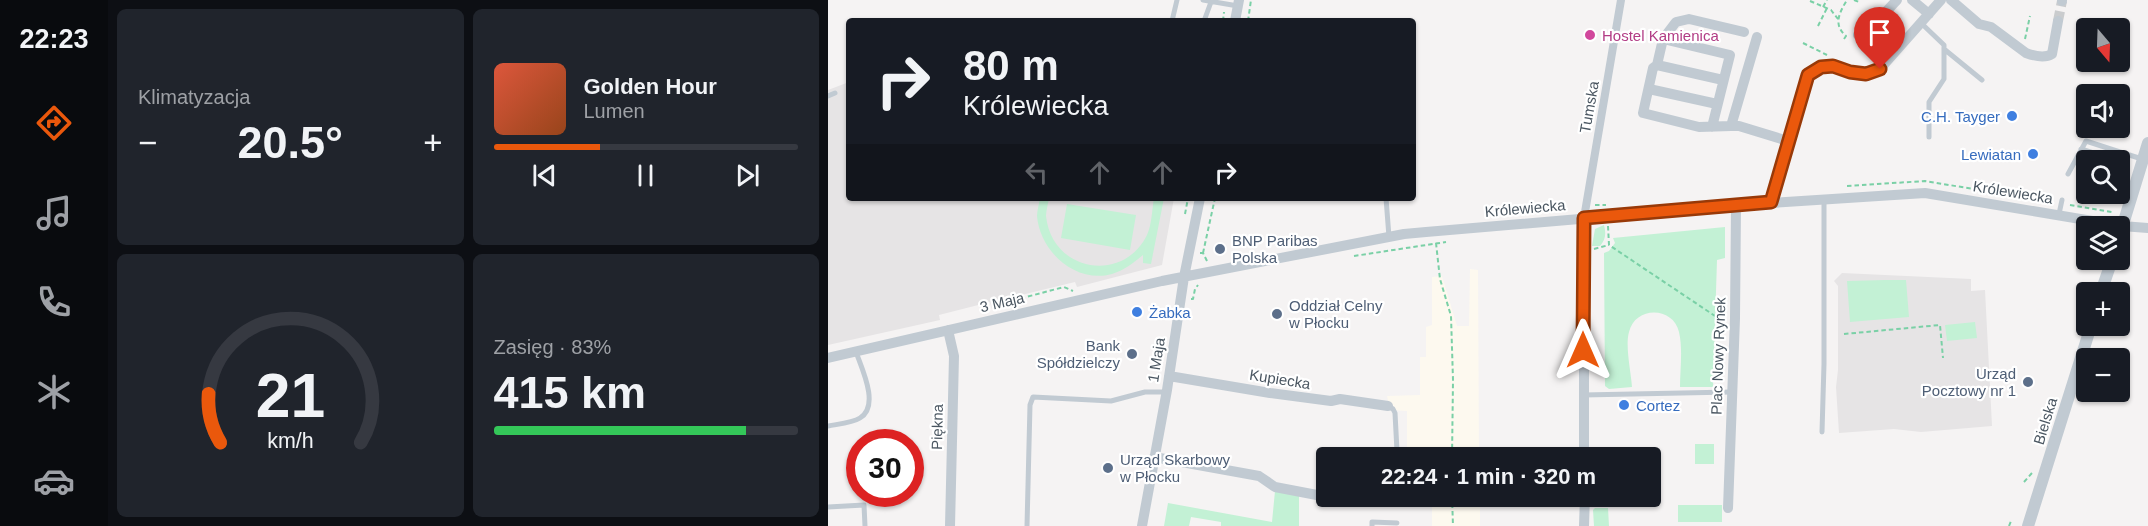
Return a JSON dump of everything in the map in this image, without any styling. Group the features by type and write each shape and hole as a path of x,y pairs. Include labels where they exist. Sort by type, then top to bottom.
{"street":[{"name":"Tumska","path":"1584,218 1621,0"},
{"path":"1858,35 1864,34 1897,0"},
{"path":"1912,0 1929,14"},
{"path":"1771,202 1808,75 1821,67 1833,66 1850,72 1866,74 1880,69 1941,0"},
{"path":"1951,0 1979,24 1991,27 2032,56 2047,57 2052,54 2058,21"},
{"path":"1236,18 1238,3"},
{"path":"1744,32 1689,19 1676,22 1663,39 1657,64 1653,68 1643,113 1699,127 1739,126 1788,141"},
{"path":"1731,126 1757,37"},
{"path":"1663,39 1730,55 1712,127"},
{"path":"1657,64 1724,80"},
{"path":"1648,88 1717,104"},
{"path":"2125,216 2148,143"},
{"name":"Królewiecka","path":"1184,277 1389,237 1771,202 1925,193 2076,218"},
{"name":"1 Maja","path":"1142,526 1184,277 1199,201"},
{"name":"Plac Nowy Rynek","path":"1728,508 1735,318 1736,205"},
{"path":"1584,218 1584,447"},
{"name":"Królewiecka","path":"2130,229 2148,228"},
{"name":"3 Maja","path":"828,358 1184,277"},
{"name":"Piękna","path":"948,330 954,350 950,526"},
{"name":"Bielska","path":"2028,526 2088,336"},
{"name":"Kupiecka","path":"1169,376 1270,393 1388,406"},
{"path":"1154,457 1259,476 1275,487 1316,495"},
{"path":"1584,526 1585,507"}],"lane":[{"path":"1173,18 1177,0"},
{"path":"1203,0 1238,3"},
{"path":"1205,18 1211,2"},
{"path":"1921,23 1944,45 1944,79 1929,102 1929,137"},
{"path":"1944,49 1982,80"},
{"path":"828,96 835,93"},
{"path":"2068,174 2086,141 2114,150"},
{"path":"2130,155 2143,160"},
{"path":"1822,432 1824,199"},
{"path":"2059,214 2062,200"},
{"path":"1386,201 1389,237"},
{"path":"828,426 861,418 869,409 870,396 856,352"},
{"path":"1027,526 1030,405 1033,397 1111,401 1145,392 1166,392"},
{"path":"1583,395 1731,392"},
{"path":"1388,406 1395,413 1397,447"},
{"path":"828,507 864,505 865,526"},
{"path":"1372,526 1372,522 1396,523"}],"path":[{"path":"1248,18 1251,0"},
{"path":"1816,4 1818,0"},
{"path":"1818,26 1827,0"},
{"path":"1838,19 1847,0"},
{"path":"1854,0 1859,2"},
{"path":"1810,1 1836,15 1841,32 1846,36 1844,39"},
{"path":"2023,51 2029,17 2024,18"},
{"path":"1803,43 1832,58"},
{"path":"1203,253 1214,201"},
{"path":"1586,206 1606,204 1609,245"},
{"path":"1349,257 1447,242"},
{"path":"1436,243 1440,279 1451,316 1452,447"},
{"path":"1609,245 1718,318 1735,318"},
{"path":"1583,250 1601,249 1609,245"},
{"path":"1182,298 1193,299 1196,286 1205,284"},
{"path":"1844,334 1940,325 1943,358"},
{"path":"1452,507 1452,526"},
{"path":"2009,526 2011,521"}],"shaded area":[{"path":"846,83 846,201 1173,201 1162,265 1077,287 1075,282 1005,299 1006,306 992,309 990,302 939,315 940,320 828,345 828,90"},
{"path":"1470,269 1478,270 1479,447 1407,447 1407,411 1390,410 1387,396 1420,395 1420,357 1426,357 1426,327 1432,325 1432,277 1442,276 1457,326 1469,326"},
{"path":"1842,273 1971,279 1971,291 1985,290 1992,426 1921,432 1894,429 1839,433 1836,387 1838,286 1834,281"},
{"path":"1432,507 1480,507 1480,526 1432,526"}],"green space":[{"path":"1040,201 1048,201 1046,216 1051,235 1061,249 1074,260 1090,265 1106,265 1122,261 1136,251 1149,231 1154,201 1163,201 1151,264 1143,263 1143,255 1125,268 1112,274 1099,276 1073,270 1062,262 1045,242 1037,216"},
{"path":"1067,204 1136,215 1130,250 1061,238"},
{"path":"1604,225 1603,241 1600,246 1592,246 1595,229"},
{"path":"1725,227 1725,258 1717,260 1713,387 1680,387 1679,332 1670,317 1654,312 1638,317 1629,332 1628,352 1632,387 1609,389 1605,386 1604,253 1609,251 1615,243 1613,238"},
{"path":"1906,280 1909,317 1850,322 1847,281"},
{"path":"1975,322 1977,338 1947,341 1945,325"},
{"path":"1695,444 1714,444 1714,464 1695,464"},
{"path":"1275,491 1299,496 1299,526 1221,526 1221,522 1191,517 1189,526 1164,526 1168,503 1272,522"},
{"path":"1678,505 1722,505 1722,522 1678,522"},
{"path":"1608,508 1609,526 1594,526 1593,510"}],"tunnel":[{"path":"2058,21 2062,1"}],"place":[{"name":"Hostel Kamienica","path":"1590,35"},
{"name":"C.H. Tayger","path":"2012,116"},
{"name":"Lewiatan","path":"2033,154"},
{"name":"BNP Paribas Polska","path":"1220,249"},
{"name":"Żabka","path":"1137,312"},
{"name":"Oddział Celny w Płocku","path":"1277,314"},
{"name":"Bank Spółdzielczy","path":"1132,354"},
{"name":"Urząd Pocztowy nr 1","path":"2028,382"},
{"name":"Cortez","path":"1624,405"},
{"name":"Urząd Skarbowy w Płocku","path":"1108,468"}],"route":[{"path":"1583,350 1584,218 1771,202 1808,75 1821,67 1833,66 1850,72 1866,74 1880,69"}]}
